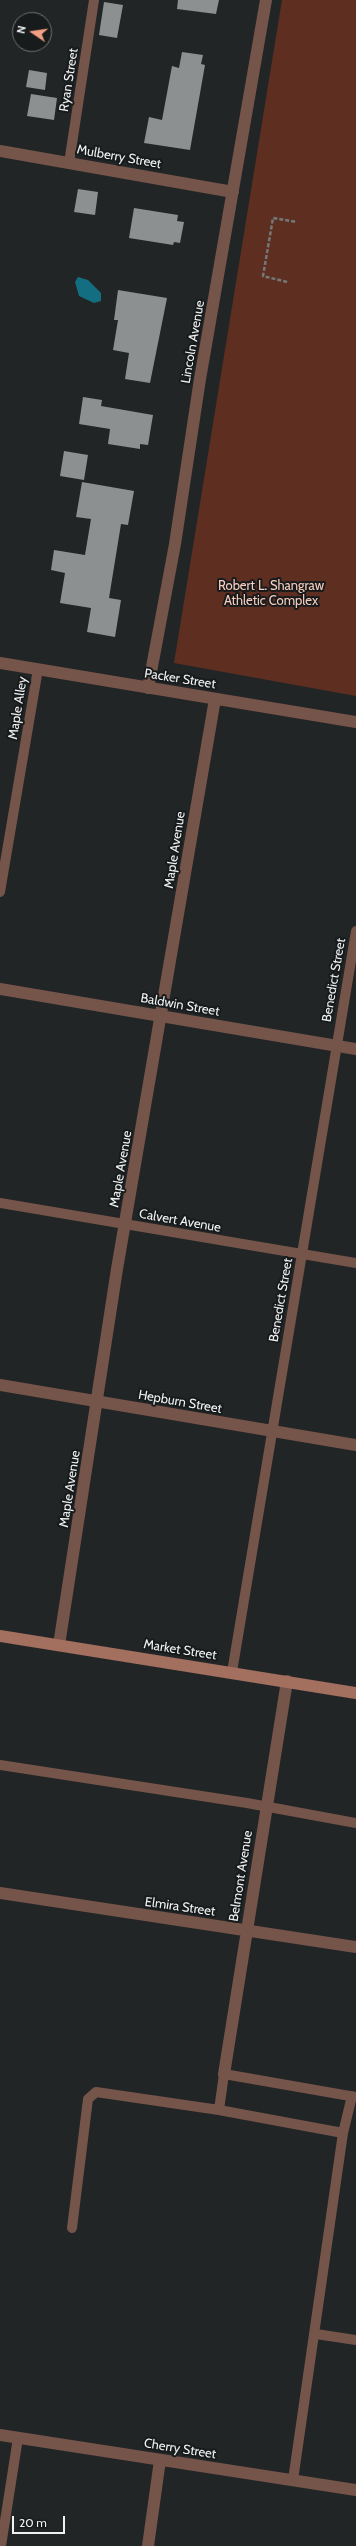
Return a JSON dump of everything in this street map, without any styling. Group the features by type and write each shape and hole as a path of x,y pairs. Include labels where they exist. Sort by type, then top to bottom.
{"main road":[{"name":"Market Street","path":"0,1636 356,1693"}],"street":[{"name":"Lincoln Avenue","path":"148,688 175,544 200,379 266,0"},
{"name":"Mulberry Street","path":"0,151 233,192"},
{"name":"Packer Street","path":"0,663 356,722"},
{"name":"Maple Avenue","path":"59,1645 125,1225 162,1016 215,699"},
{"name":"Baldwin Street","path":"0,989 356,1049"},
{"name":"Hepburn Street","path":"0,1385 271,1432 356,1445"},
{"name":"Belmont Avenue","path":"224,2074 287,1682"},
{"name":"Elmira Street","path":"0,1893 356,1947"},
{"name":"Cherry Street","path":"0,2435 356,2490"},
{"path":"148,2546 160,2460"}],"lane":[{"name":"Ryan Street","path":"69,163 94,0"},
{"name":"Maple Alley","path":"0,892 38,669"},
{"name":"Benedict Street","path":"232,1672 356,932"},
{"name":"Calvert Avenue","path":"0,1203 356,1263"},
{"path":"0,1766 267,1806 356,1823"},
{"path":"219,2110 224,2074 354,2097 343,2133 316,2334 293,2480"},
{"path":"72,2228 88,2099 96,2092 219,2110 343,2133"},
{"path":"316,2334 356,2340"},
{"path":"1,2546 18,2438"}],"path":[{"path":"287,282 264,276 273,218 297,222"}],"green space":[{"name":"Robert L. Shangraw Athletic Complex","path":"282,0 356,0 356,696 174,663"}],"water":[{"path":"78,277 88,280 101,293 101,301 94,303 79,296 75,282"}],"building":[{"path":"178,0 219,0 216,14 177,9"},
{"path":"104,2 123,5 117,38 99,35"},
{"path":"182,52 203,55 201,64 205,65 190,150 144,143 149,117 162,120 172,66 179,68"},
{"path":"29,70 47,73 45,90 26,87"},
{"path":"31,94 57,98 54,120 27,116"},
{"path":"78,189 98,192 95,215 74,212"},
{"path":"134,208 178,215 177,221 184,222 180,243 174,242 173,245 129,238"},
{"path":"118,290 167,298 150,383 125,379 129,353 113,350 118,320 114,320"},
{"path":"83,397 102,400 101,406 153,415 148,445 140,444 140,449 108,444 110,429 79,424"},
{"path":"64,451 88,455 84,480 60,476"},
{"path":"82,482 134,491 128,525 121,524 109,598 121,600 115,637 87,632 91,608 60,603 65,573 51,570 54,550 85,555 91,519 76,517"}]}
